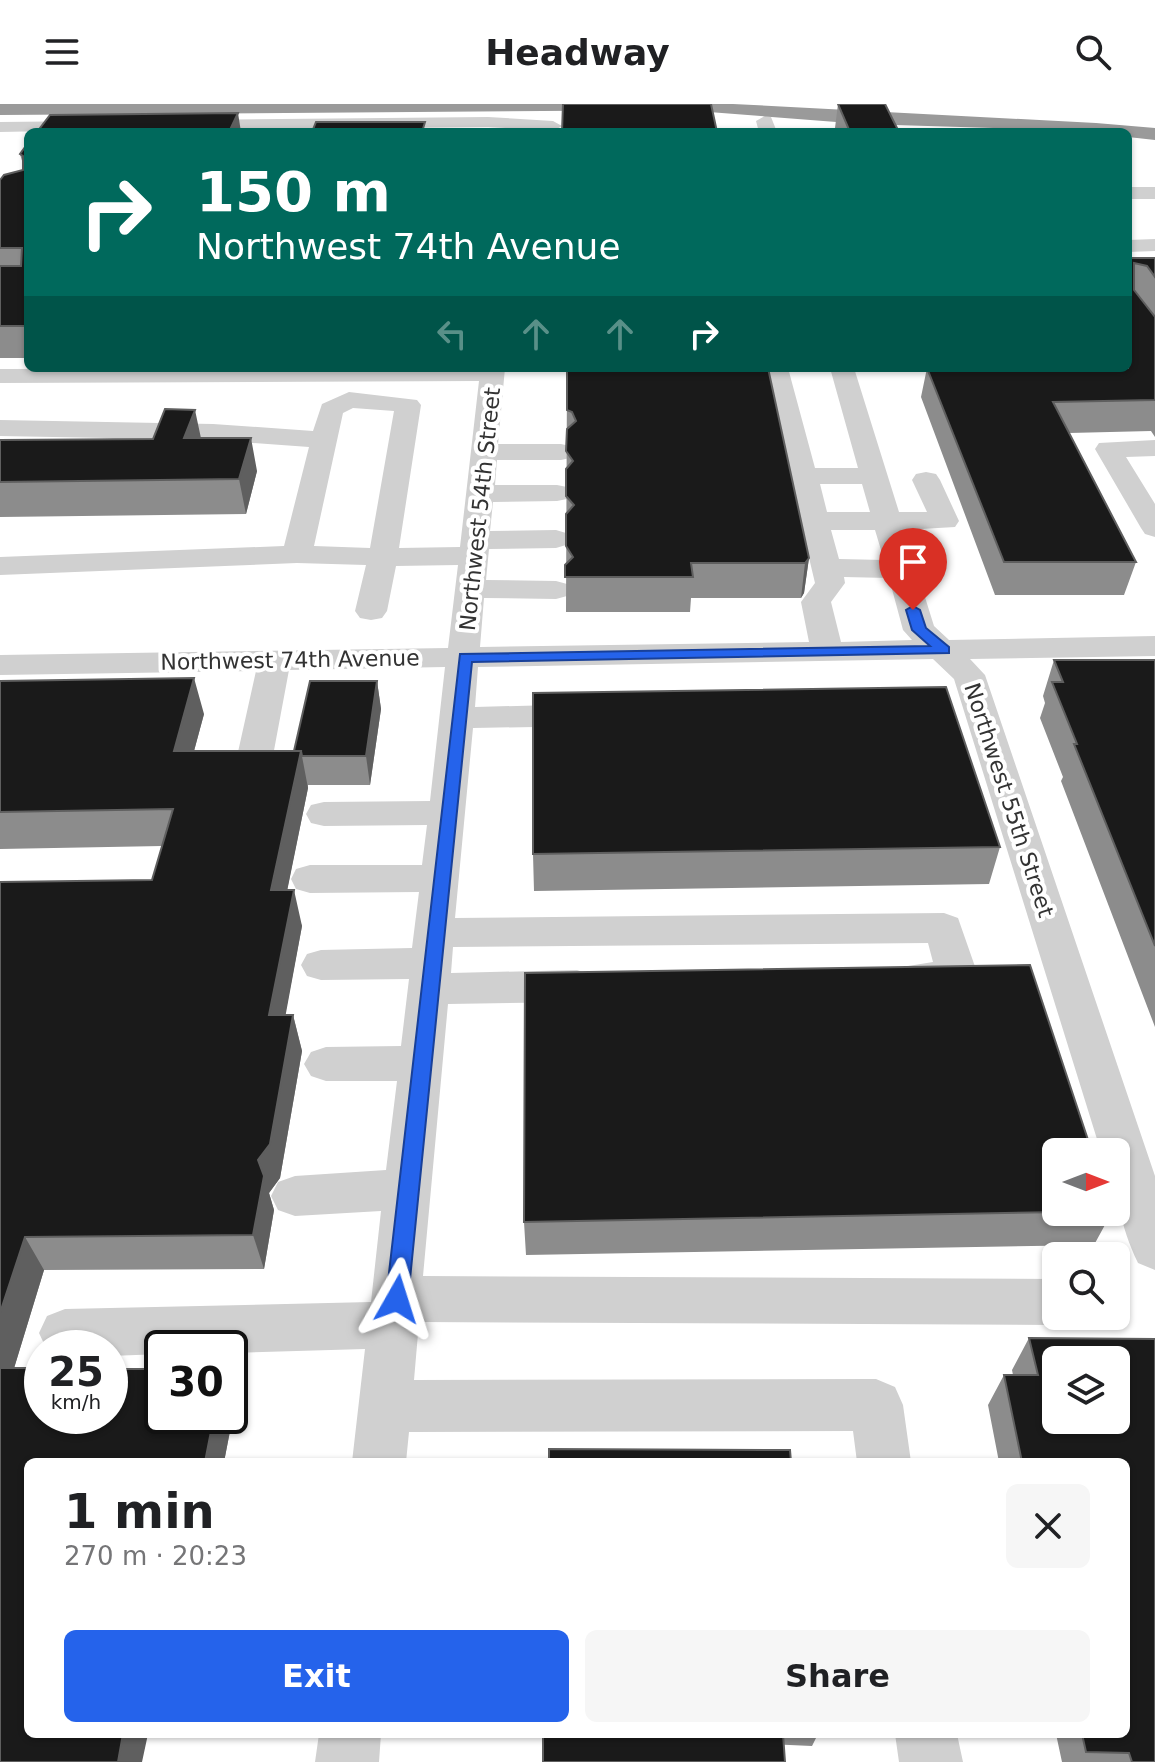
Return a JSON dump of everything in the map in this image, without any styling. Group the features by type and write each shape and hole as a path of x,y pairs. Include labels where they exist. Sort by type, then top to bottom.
{"highway":[{"path":"0,109 717,104"},
{"path":"684,105 750,112 1076,128"},
{"path":"1132,132 1155,134"}],"street":[{"path":"298,128 488,122 509,128"},
{"path":"526,128 553,126"},
{"path":"1132,193 1155,193"},
{"path":"1132,225 1155,225"},
{"path":"1132,246 1155,245"},
{"path":"0,376 394,372"},
{"name":"Northwest 54th Street","path":"380,1458 493,372"},
{"path":"785,372 822,389 793,432 830,583 816,602 827,652"},
{"name":"Northwest 55th Street","path":"822,389 838,431 874,476 919,630 969,675 1155,1248"},
{"path":"297,554 331,409 349,400 408,405 371,611"},
{"path":"0,428 213,432 323,440"},
{"path":"793,432 838,431"},
{"path":"1150,513 1108,449 1155,448"},
{"path":"485,452 561,452"},
{"path":"804,476 874,476"},
{"path":"815,521 945,521 926,480"},
{"path":"481,494 557,493"},
{"path":"474,562 556,539"},
{"path":"0,566 297,554 383,557 474,562 556,590"},
{"path":"827,568 901,569"},
{"name":"Northwest 74th Avenue","path":"0,665 200,675 275,660 827,652 903,665 944,650 1155,646"},
{"path":"254,761 275,660"},
{"path":"459,718 617,715"},
{"path":"324,814 449,813"},
{"path":"310,879 441,878"},
{"path":"321,965 432,962 944,928 958,978 880,979"},
{"path":"432,962 616,985"},
{"path":"326,1064 421,1063"},
{"path":"295,1196 408,1189"},
{"path":"112,1330 396,1312 1042,1302"},
{"path":"386,1406 876,1405 883,1458"},
{"path":"347,1762 350,1738"},
{"path":"927,1738 931,1762"}],"building":[{"path":"563,104 711,104 716,128 562,128"},
{"path":"838,104 885,104 897,128 848,128"},
{"path":"238,113 231,128 40,128 50,115"},
{"path":"316,122 425,122 423,128 314,128"},
{"path":"24,148 24,326 0,326 0,266 21,266 22,248 0,248 0,180 4,175 23,170 23,156 20,154"},
{"path":"1132,258 1155,258 1155,277 1147,266 1134,263 1134,290 1155,317 1155,400 1053,402 1136,562 1004,562 929,372 1132,372"},
{"path":"567,372 769,372 809,558 805,563 691,563 693,577 565,577 565,565 573,557 566,546 566,514 574,505 566,496 566,469 573,461 566,451 567,429 576,421 572,412 567,410"},
{"path":"165,409 195,410 184,438 251,438 239,479 0,482 0,440 153,439"},
{"path":"1054,660 1155,660 1155,946 1052,682 1063,682"},
{"path":"194,678 174,751 301,751 271,890 294,890 269,1015 293,1015 270,1144 258,1160 264,1176 253,1235 25,1237 0,1313 0,882 152,880 173,809 0,812 0,681"},
{"path":"310,681 377,681 366,756 302,756 301,751 294,751"},
{"path":"946,687 1000,847 533,854 533,693"},
{"path":"1030,965 1087,1138 1042,1138 1042,1212 524,1222 525,973"},
{"path":"1029,1338 1155,1339 1155,1762 1132,1762 1129,1753 1086,1752 1083,1738 1130,1738 1130,1458 1021,1458 1004,1375 1038,1375"},
{"path":"0,1368 24,1368 24,1434 128,1434 128,1369 144,1369 144,1434 210,1434 206,1458 24,1458 24,1738 122,1738 118,1762 0,1762"},
{"path":"549,1449 790,1450 791,1458 549,1458"},
{"path":"543,1738 783,1738 785,1762 543,1762"}],"route":[{"path":"397,1299 465,657 944,650 919,630 913,610"}]}
